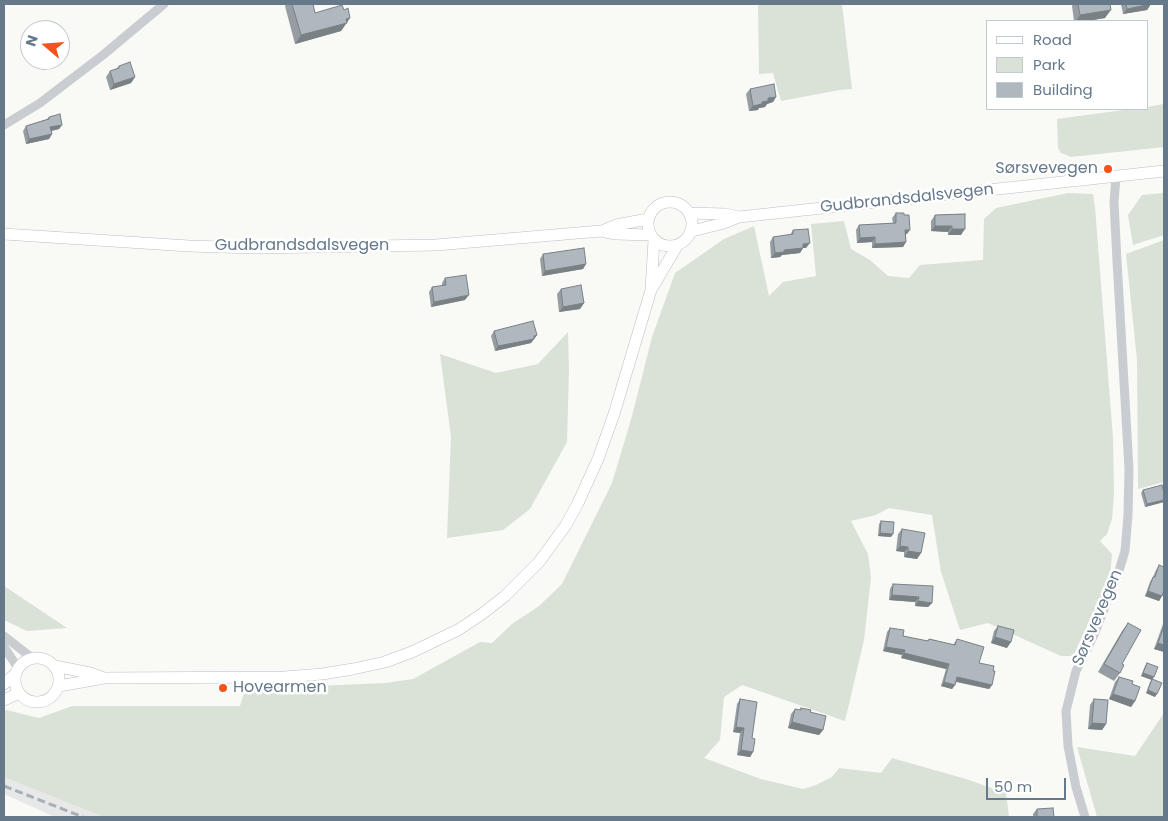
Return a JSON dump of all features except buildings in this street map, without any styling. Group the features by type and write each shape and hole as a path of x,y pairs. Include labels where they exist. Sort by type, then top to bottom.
{"main road":[{"name":"Gudbrandsdalsvegen","path":"692,231 739,217 1164,171"},
{"path":"58,686 104,678 285,677 353,669 385,662 412,652 451,634 482,614 505,596 539,562 555,541 578,503 598,459 614,414 651,290 677,246 686,240 692,231 689,213 683,206 669,202 664,203 654,209 648,219 648,227 652,237 651,290"},
{"name":"Gudbrandsdalsvegen","path":"689,213 725,214 739,217"},
{"name":"Gudbrandsdalsvegen","path":"4,234 189,246 282,248 436,245 601,231 648,219"},
{"name":"Gudbrandsdalsvegen","path":"601,231 652,237"},
{"path":"652,237 664,246 677,246"},
{"path":"4,684 24,662 32,658 42,658 55,666 90,673 104,678"},
{"path":"17,670 14,682 19,693 30,701 41,702 51,698 58,686 59,675 55,666"},
{"path":"4,700 19,693"}],"street":[{"path":"4,125 48,97 103,55 164,4"},
{"name":"Sørsvevegen","path":"1085,817 1076,787 1068,746 1066,711 1076,671 1093,637 1118,574 1124,551 1128,515 1129,469 1114,202 1116,177"},
{"path":"4,636 32,658"},
{"path":"4,647 17,670"}],"shaded area":[{"path":"4,777 104,817 55,817 4,794"}],"green space":[{"path":"758,4 842,4 852,89 781,101 773,73 759,74"},
{"path":"1164,104 1164,147 1071,157 1061,153 1058,148 1057,119 1124,110 1148,110 1148,107"},
{"path":"1068,193 1093,194 1095,207 1113,438 1114,493 1112,519 1107,534 1100,541 1112,554 1110,578 1073,656 1061,656 988,623 960,630 941,572 932,515 889,508 876,515 851,521 868,554 871,578 864,640 845,721 742,685 724,697 720,740 704,758 761,779 803,789 832,777 839,768 881,773 892,758 966,779 1006,793 1009,817 104,817 4,777 4,711 6,710 39,718 72,706 240,706 245,689 385,683 413,679 480,642 492,643 512,624 539,606 562,584 612,483 632,416 652,337 675,273 724,239 754,226 769,296 783,282 816,276 811,224 844,221 851,249 870,260 888,276 909,278 920,265 983,260 984,219 996,208"},
{"path":"1164,193 1164,235 1133,245 1128,215 1142,195"},
{"path":"1164,240 1164,482 1138,489 1137,360 1126,254"},
{"path":"568,332 567,442 530,509 503,530 447,538 451,437 440,354 496,373 538,364"},
{"path":"4,586 67,628 27,631 4,620"},
{"path":"1164,713 1164,817 1097,817 1077,747 1135,756"}],"railway":[{"path":"4,786 83,817"}],"place":[{"name":"Sørsvevegen","path":"1108,169"},
{"name":"Hovearmen","path":"223,688"}]}
